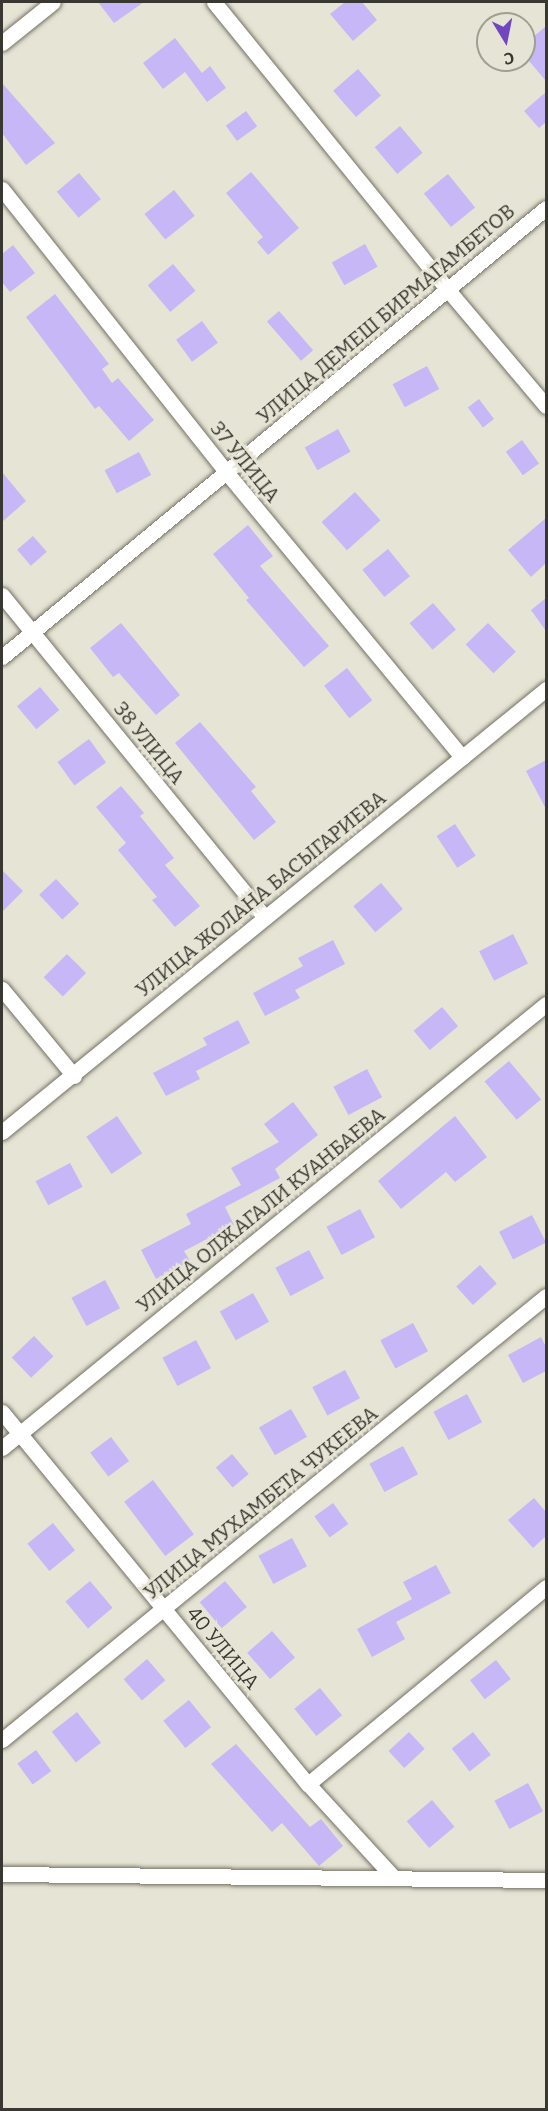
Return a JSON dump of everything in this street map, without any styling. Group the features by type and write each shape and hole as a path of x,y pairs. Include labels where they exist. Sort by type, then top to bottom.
{"street":[{"path":"2,43 53,2"},
{"path":"214,2 448,290 546,406"},
{"name":"37 УЛИЦА","path":"2,189 227,473 462,757"},
{"name":"УЛИЦА ДЕМЕШ БИРМАГАМБЕТОВ","path":"2,657 546,208"},
{"name":"38 УЛИЦА","path":"2,595 264,918"},
{"name":"УЛИЦА ЖОЛАНА БАСЫГАРИЕВА","path":"2,1131 74,1076 546,689"},
{"path":"2,989 74,1076"},
{"name":"УЛИЦА ОЛЖАГАЛИ КУАНБАЕВА","path":"2,1448 546,1004"},
{"name":"УЛИЦА МУХАМБЕТА ЧУКЕЕВА","path":"2,1740 546,1296"},
{"name":"40 УЛИЦА","path":"2,1412 308,1784 394,1878"},
{"path":"308,1784 546,1587"},
{"path":"2,1875 544,1877"}],"building":[{"path":"98,2 144,2 114,23"},
{"path":"345,2 362,2 377,20 353,41 330,14"},
{"path":"546,26 546,81 536,69 536,35"},
{"path":"175,38 202,73 210,66 226,88 207,102 185,72 163,89 143,63"},
{"path":"358,69 381,95 356,117 333,91"},
{"path":"2,83 55,143 26,165 2,133"},
{"path":"546,92 546,122 539,128 524,111"},
{"path":"246,111 257,126 237,141 226,126"},
{"path":"400,126 422,153 397,174 375,147"},
{"path":"251,172 299,228 268,255 257,242 263,237 226,193"},
{"path":"79,173 101,199 79,218 57,192"},
{"path":"448,174 475,207 451,227 424,194"},
{"path":"174,190 195,216 165,240 144,214"},
{"path":"365,244 378,267 344,285 332,262"},
{"path":"13,245 35,273 10,292 2,282 2,254"},
{"path":"173,264 195,291 170,312 148,285"},
{"path":"55,294 109,364 102,369 112,383 118,378 154,420 129,441 99,406 95,409 26,317"},
{"path":"279,311 313,350 301,361 267,321"},
{"path":"202,321 218,343 192,362 176,340"},
{"path":"427,366 439,389 405,407 393,384"},
{"path":"479,399 494,419 483,427 468,407"},
{"path":"338,429 351,452 317,470 305,447"},
{"path":"522,440 539,463 523,475 506,452"},
{"path":"139,452 151,475 117,493 105,470"},
{"path":"2,472 26,501 2,522"},
{"path":"355,492 380,520 347,550 322,522"},
{"path":"546,518 546,563 531,577 508,550"},
{"path":"248,525 273,556 260,566 329,646 304,667 246,600 249,598 213,554"},
{"path":"33,536 47,552 31,566 17,550"},
{"path":"388,549 410,576 384,597 362,570"},
{"path":"546,598 546,631 531,610"},
{"path":"433,603 456,629 433,650 410,623"},
{"path":"121,623 180,695 156,715 119,673 113,677 90,648"},
{"path":"488,623 516,652 493,673 466,645"},
{"path":"347,668 372,700 349,718 324,686"},
{"path":"40,687 59,710 36,729 17,706"},
{"path":"200,722 256,787 251,791 276,822 254,840 175,743"},
{"path":"89,739 106,762 74,785 57,762"},
{"path":"546,760 546,809 526,771"},
{"path":"121,786 144,813 140,816 174,858 165,865 200,906 175,927 152,900 157,897 118,850 126,843 96,807"},
{"path":"455,824 476,856 457,868 437,836"},
{"path":"2,870 23,891 2,912"},
{"path":"56,879 79,904 62,920 39,895"},
{"path":"381,883 403,909 375,932 353,906"},
{"path":"513,934 528,963 494,981 479,951"},
{"path":"333,940 345,964 295,990 300,998 265,1016 253,993 303,966 298,958"},
{"path":"67,954 86,973 63,996 44,977"},
{"path":"442,1007 458,1026 430,1050 414,1031"},
{"path":"238,1020 250,1043 196,1071 200,1079 166,1096 153,1073 207,1045 203,1038"},
{"path":"509,1061 541,1099 517,1120 484,1082"},
{"path":"367,1069 382,1097 348,1115 333,1087"},
{"path":"293,1102 318,1135 275,1169 280,1178 225,1207 234,1225 184,1251 190,1261 156,1279 141,1250 191,1224 186,1214 241,1185 231,1168 279,1142 264,1124"},
{"path":"117,1116 142,1153 111,1174 86,1137"},
{"path":"455,1116 487,1157 455,1182 446,1172 401,1209 378,1181"},
{"path":"70,1163 83,1187 48,1205 36,1181"},
{"path":"360,1209 375,1237 341,1255 326,1227"},
{"path":"532,1215 546,1243 513,1259 499,1232"},
{"path":"309,1250 324,1278 290,1296 275,1268"},
{"path":"480,1265 497,1284 473,1305 456,1286"},
{"path":"105,1280 120,1308 86,1326 71,1298"},
{"path":"253,1293 269,1322 236,1340 220,1311"},
{"path":"413,1323 428,1351 395,1369 380,1340"},
{"path":"34,1336 53,1356 31,1378 12,1358"},
{"path":"541,1337 546,1347 546,1371 523,1383 508,1355"},
{"path":"196,1340 211,1368 177,1386 162,1358"},
{"path":"345,1370 360,1398 327,1416 312,1387"},
{"path":"467,1394 482,1422 448,1440 433,1412"},
{"path":"291,1409 307,1437 275,1455 259,1428"},
{"path":"111,1437 129,1461 108,1477 90,1453"},
{"path":"403,1446 418,1474 384,1492 369,1464"},
{"path":"232,1454 249,1474 233,1487 216,1467"},
{"path":"153,1480 194,1534 165,1556 124,1502"},
{"path":"534,1498 546,1512 546,1536 533,1548 508,1520"},
{"path":"333,1503 348,1524 330,1538 314,1517"},
{"path":"53,1523 75,1550 49,1571 27,1544"},
{"path":"292,1538 307,1566 273,1584 258,1556"},
{"path":"436,1565 451,1593 396,1622 405,1639 372,1657 357,1629 412,1599 403,1582"},
{"path":"90,1581 112,1608 88,1628 65,1602"},
{"path":"225,1581 247,1607 222,1628 200,1602"},
{"path":"272,1631 295,1657 270,1679 247,1653"},
{"path":"147,1659 165,1680 142,1700 124,1679"},
{"path":"496,1660 511,1679 485,1699 470,1680"},
{"path":"320,1688 342,1715 316,1736 294,1709"},
{"path":"189,1700 211,1727 185,1748 163,1721"},
{"path":"77,1712 101,1743 76,1762 52,1732"},
{"path":"409,1732 425,1749 404,1768 389,1751"},
{"path":"473,1732 491,1755 470,1771 452,1749"},
{"path":"236,1744 310,1827 321,1819 343,1846 319,1866 282,1823 272,1832 211,1764"},
{"path":"36,1750 51,1771 33,1785 17,1764"},
{"path":"528,1783 543,1811 509,1829 494,1801"},
{"path":"432,1800 454,1827 429,1848 407,1821"}]}
